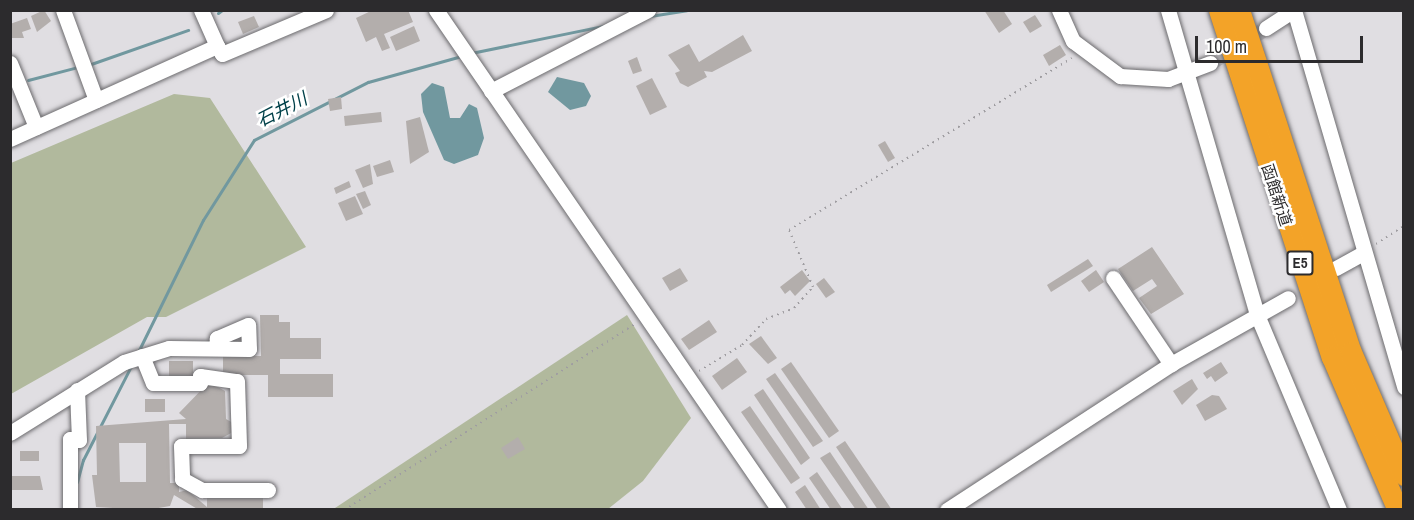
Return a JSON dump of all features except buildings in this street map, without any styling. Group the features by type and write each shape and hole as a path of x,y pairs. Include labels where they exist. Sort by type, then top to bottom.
{"highway":[{"path":"1208,10 1271,180"},
{"name":"函館新道","path":"1219,10 1271,180 1332,357 1398,510"},
{"name":"函館新道","path":"1239,10 1351,352 1404,475"},
{"path":"1247,10 1266,96"}],"street":[{"path":"63,10 96,99"},
{"path":"201,10 222,54 326,10"},
{"path":"436,10 779,510"},
{"path":"491,91 648,10"},
{"path":"1059,10 1081,50 1120,76 1146,80 1187,74 1210,63"},
{"path":"1168,10 1258,317 1339,510"},
{"path":"1266,28 1294,11 1361,254 1404,387"},
{"path":"10,139 217,46"},
{"path":"10,63 36,127"},
{"path":"1336,268 1361,254"},
{"path":"1113,278 1171,364"},
{"path":"947,510 1171,364 1258,317 1288,298"},
{"path":"10,433 77,390 142,356 169,348 216,348"},
{"path":"142,356 153,383 200,383 200,376 237,381 239,446 181,446 182,479 202,490 268,490"},
{"path":"70,510 70,439 79,440 77,390"}],"path":[{"path":"687,378 742,345 766,319 794,308 813,287 789,230 1081,50"},
{"path":"1361,254 1404,226"},
{"path":"344,510 602,349 645,316"}],"green space":[{"path":"174,94 210,98 306,247 166,317 147,317 11,394 11,163"},
{"path":"627,315 691,418 643,481 608,509 332,510"}],"water":[{"path":"557,77 584,83 591,96 586,106 570,110 548,92"},
{"path":"432,83 444,87 450,118 460,118 469,104 477,108 484,138 478,155 454,164 444,160 423,112 421,94"}],"waterway":[{"path":"218,13 222,10"},
{"name":"石井川","path":"650,16 687,10"},
{"name":"石井川","path":"471,53 603,26"},
{"path":"91,64 188,30"},
{"name":"石井川","path":"138,352 203,220 254,140 368,82 462,56"},
{"path":"28,80 74,68"},
{"name":"石井川","path":"77,482 83,460 131,366"}],"tunnel":[{"path":"1210,63 1266,28"}]}
